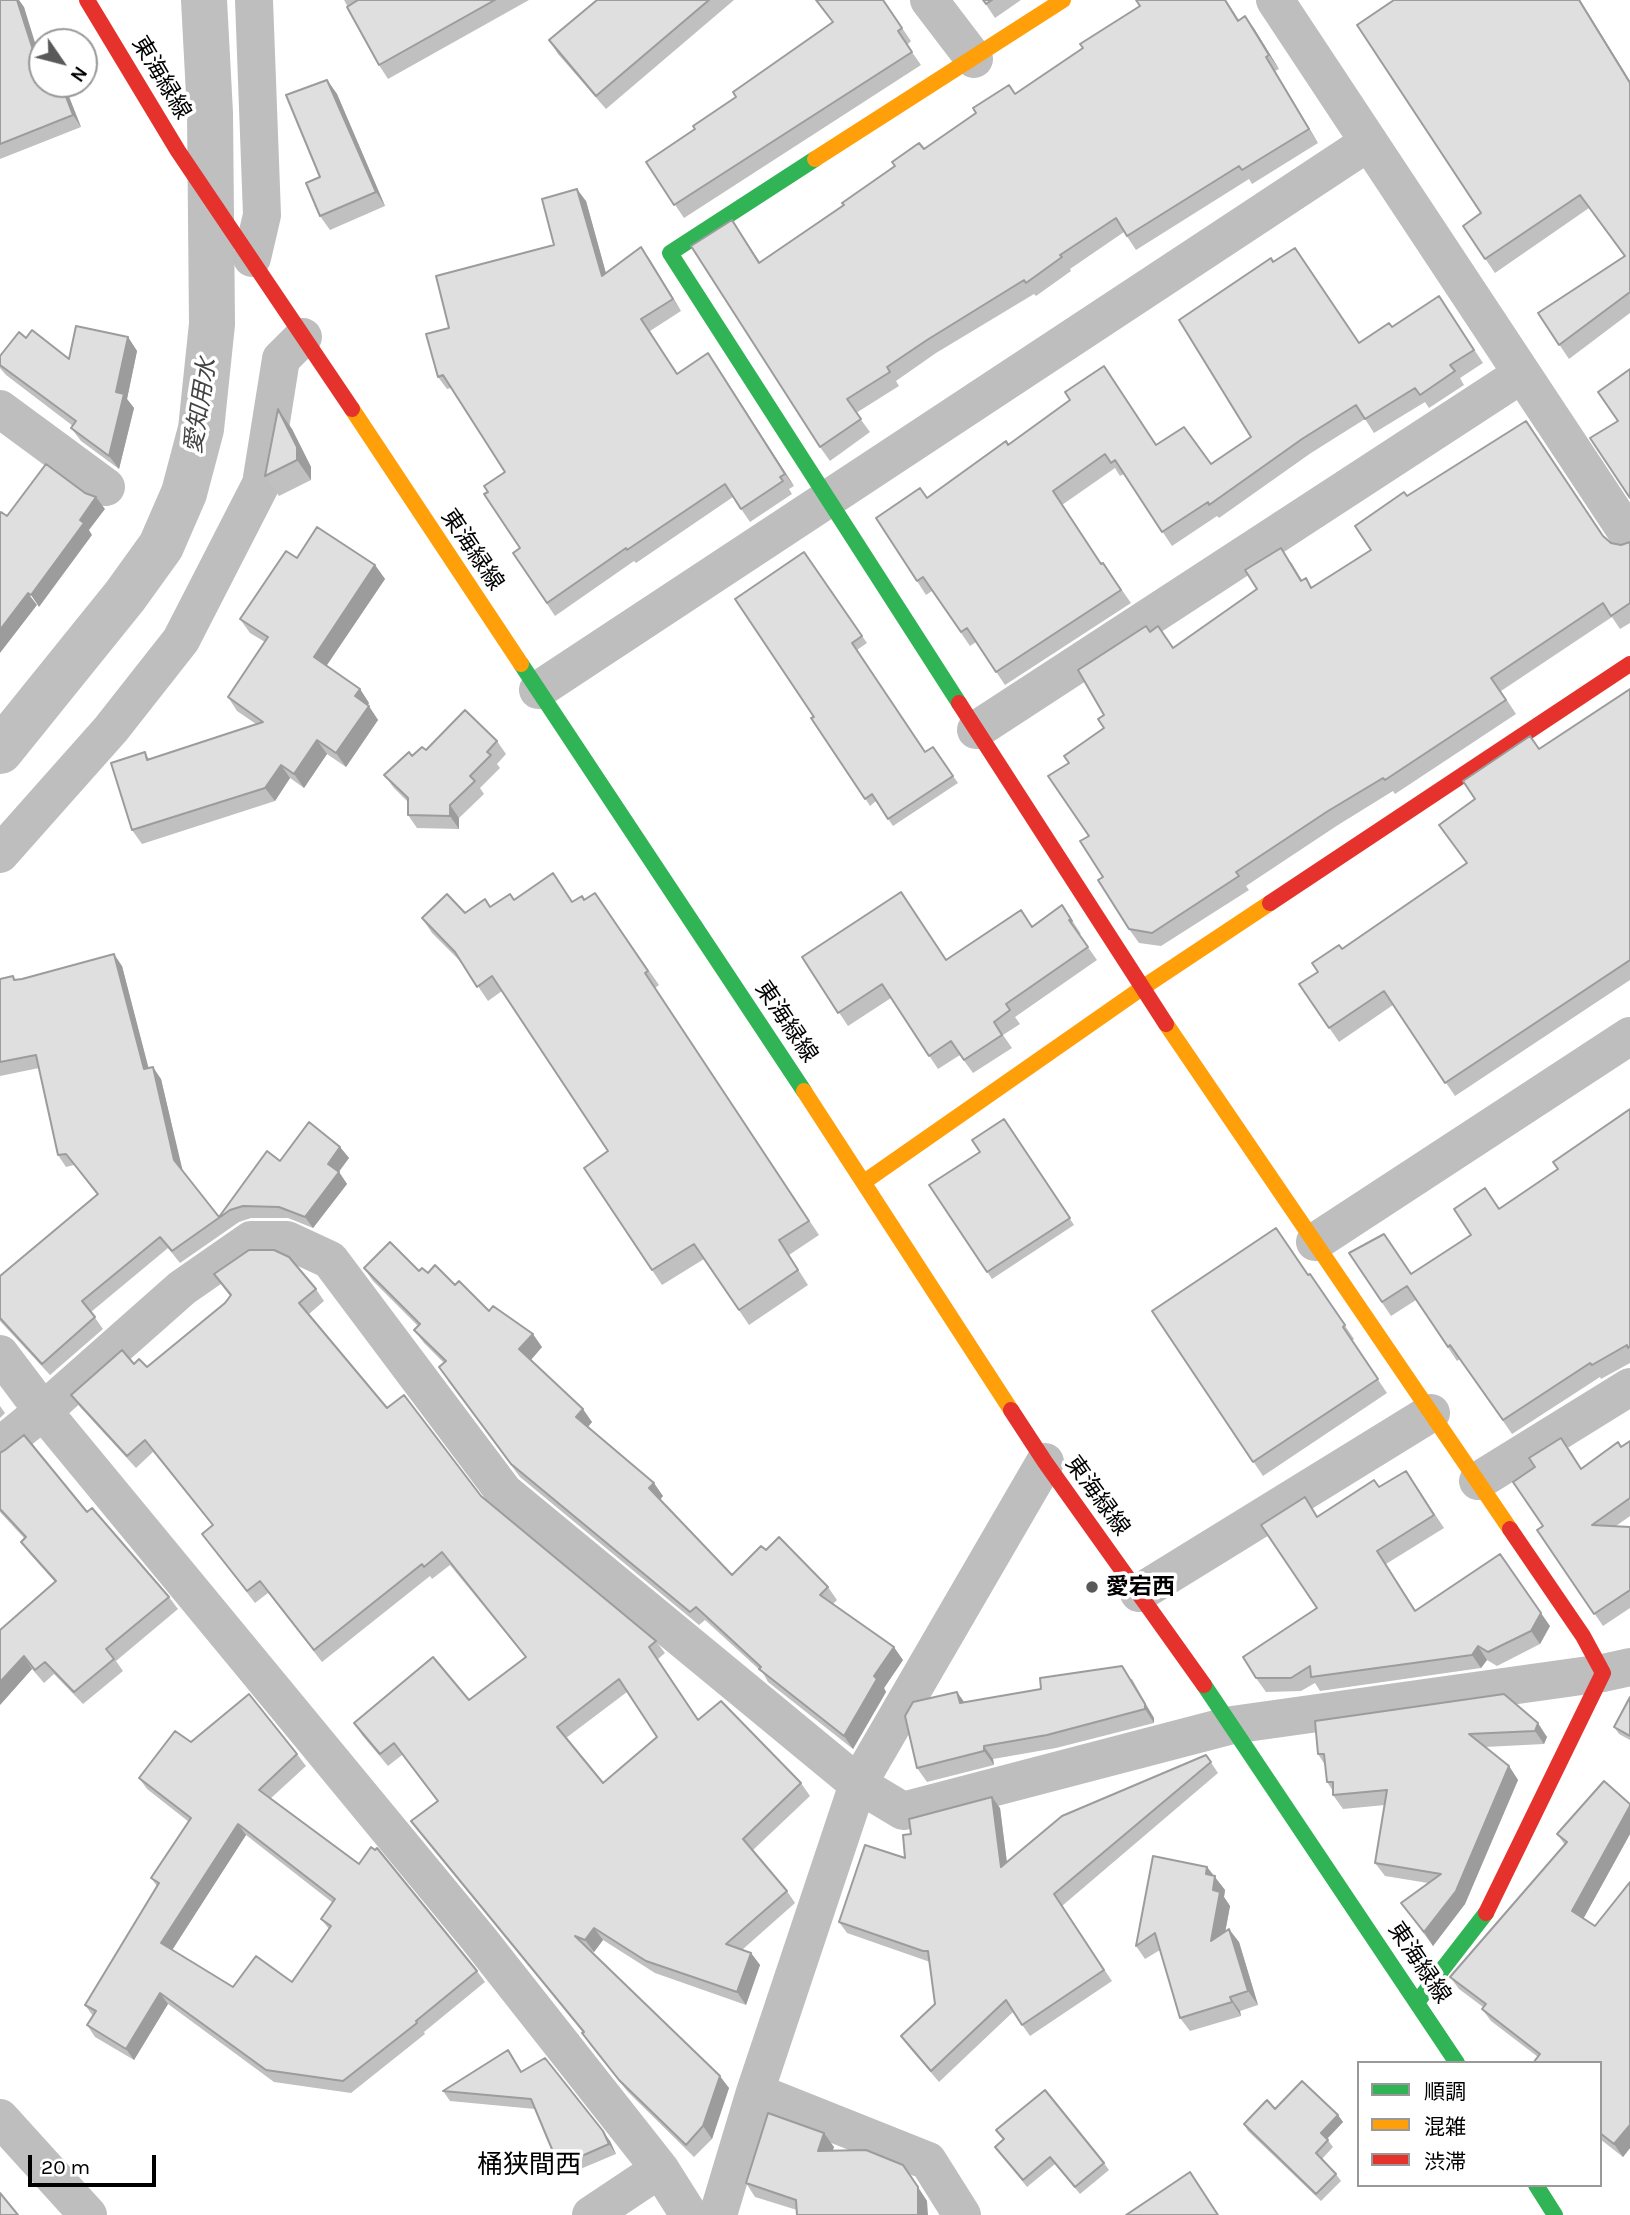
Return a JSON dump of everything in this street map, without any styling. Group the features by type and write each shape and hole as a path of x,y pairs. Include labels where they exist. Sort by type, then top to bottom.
{"street":[{"name":"東海緑線","path":"88,0 178,151 248,252 864,1182 1045,1462 1232,1725 1456,2061"},
{"path":"248,252 262,215 254,0"},
{"path":"929,0 974,59"},
{"path":"1063,0 670,253 1142,988 1583,1636 1616,1670"},
{"path":"1275,0 1630,537"},
{"path":"538,690 1369,142"},
{"path":"0,854 111,729 181,640 261,484 281,359 303,337"},
{"path":"976,730 1522,374"},
{"path":"0,409 106,487"},
{"path":"864,1182 1142,988 1630,664"},
{"path":"1315,1242 1630,1036"},
{"path":"0,1446 182,1288 251,1240 287,1240 330,1260 504,1492 858,1784 903,1811 1232,1725 1616,1670"},
{"path":"0,1354 43,1411 478,1938 660,2169 689,2215"},
{"path":"1478,1481 1630,1387"},
{"path":"1139,1594 1431,1413"},
{"path":"718,2215 755,2092 858,1784 1045,1462"},
{"path":"1418,2001 1484,1916 1616,1670"},
{"path":"755,2092 928,2161 962,2215"},
{"path":"0,2118 88,2215"},
{"path":"591,2215 660,2169"},
{"path":"1537,2187 1555,2215"}],"building":[{"path":"0,0 17,0 28,34 28,98 66,98 73,115 0,144"},
{"path":"358,0 495,0 379,65 347,7"},
{"path":"597,0 709,0 596,96 549,40"},
{"path":"816,0 883,0 902,28 898,31 912,52 674,205 646,162 736,97 733,92 833,22"},
{"path":"1136,0 1225,0 1238,21 1245,16 1309,129 1242,170 1239,166 1127,236 1116,218 1060,255 1062,257 1026,283 1024,280 927,340 887,367 890,372 847,399 861,419 820,447 691,246 732,220 759,263 844,205 842,203 895,166 892,162 919,143 924,149 976,113 973,108 1009,85 1015,94 1083,48 1080,44 1140,6"},
{"path":"1394,0 1579,0 1630,83 1630,292 1559,345 1538,313 1625,256 1580,195 1485,259 1463,226 1481,213 1357,25"},
{"path":"327,80 376,192 320,216 306,183 320,177 286,95"},
{"path":"577,189 602,276 641,247 673,299 641,319 677,374 708,353 785,474 780,477 783,481 741,509 725,484 547,603 513,553 520,548 484,494 488,492 484,486 505,472 443,375 438,377 426,334 449,328 436,276 554,245 542,199"},
{"path":"1295,248 1359,343 1389,323 1392,327 1439,296 1474,350 1450,365 1455,371 1420,395 1415,388 1365,419 1356,405 1302,439 1209,505 1208,502 1162,532 1115,460 1111,463 1105,454 1053,491 1121,590 996,672 967,628 961,632 923,577 917,581 876,518 920,488 927,498 1006,441 1008,445 1070,400 1065,392 1104,366 1156,445 1184,427 1211,464 1251,437 1179,320 1271,258 1273,262"},
{"path":"76,326 128,337 116,392 124,394 109,456 71,428 76,421 0,365 0,356 19,332 26,338 32,330 69,359"},
{"path":"1630,369 1630,498 1590,438 1618,421 1598,392"},
{"path":"278,409 297,447 297,460 265,476"},
{"path":"1526,421 1603,536 1611,543 1621,545 1630,542 1630,603 1611,616 1603,603 1491,678 1506,700 1385,780 1383,778 1328,811 1236,872 1239,876 1152,933 1129,929 1098,880 1103,877 1080,841 1089,836 1048,776 1069,763 1064,756 1104,728 1098,719 1104,715 1078,670 1146,626 1150,632 1158,626 1173,648 1257,589 1245,570 1281,548 1301,581 1306,578 1311,588 1371,550 1355,526 1404,492 1407,496"},
{"path":"46,464 85,493 96,497 80,520 84,523 31,595 28,593 0,630 0,514 1,512 7,516"},
{"path":"317,527 375,565 314,657 360,689 355,696 369,706 336,753 317,740 294,774 281,765 265,788 132,830 111,763 145,752 147,760 263,722 228,697 268,637 240,619 286,551 297,558"},
{"path":"804,552 862,636 852,643 925,752 933,747 953,776 888,819 872,794 865,799 735,599"},
{"path":"1630,689 1630,960 1445,1083 1384,991 1329,1028 1299,984 1318,972 1312,963 1339,945 1342,949 1467,863 1439,825 1475,799 1463,781 1530,736 1539,749"},
{"path":"465,710 497,741 487,752 491,755 470,776 475,781 450,805 450,816 408,815 408,798 384,775 409,752 412,756 422,747 426,750"},
{"path":"553,873 572,902 582,896 584,900 595,893 809,1221 779,1240 798,1270 739,1310 694,1244 652,1270 584,1168 608,1151 492,976 477,987 455,952 422,918 447,894 465,913 485,899 490,907 510,894 514,900"},
{"path":"901,892 946,960 1021,910 1032,927 1062,905 1088,947 1006,1004 1010,1010 994,1022 1002,1035 964,1060 951,1041 929,1056 882,984 838,1013 802,957"},
{"path":"114,954 144,1069 153,1067 174,1160 219,1217 267,1151 280,1161 309,1122 340,1147 328,1164 339,1172 305,1217 279,1207 243,1206 230,1210 172,1251 160,1237 82,1301 95,1317 42,1364 0,1318 0,1276 98,1194 66,1154 58,1155 36,1055 0,1062 0,979 13,976 14,980 22,979"},
{"path":"1630,1109 1630,1346 1628,1348 1627,1345 1592,1365 1590,1363 1503,1420 1450,1345 1448,1347 1407,1286 1382,1302 1349,1253 1384,1234 1411,1274 1471,1235 1454,1209 1485,1188 1499,1209 1558,1169 1553,1162"},
{"path":"1004,1119 1070,1218 987,1272 929,1185 980,1152 972,1140"},
{"path":"1276,1228 1345,1325 1343,1327 1378,1379 1253,1462 1152,1311"},
{"path":"390,1242 419,1271 422,1268 428,1273 435,1265 455,1285 459,1281 489,1311 493,1306 533,1334 519,1349 583,1409 576,1417 654,1483 649,1488 732,1575 761,1546 766,1550 779,1537 828,1587 820,1595 894,1647 874,1676 877,1679 844,1736 759,1669 761,1667 696,1607 690,1612 511,1464 439,1367 446,1361 414,1330 420,1324 364,1268"},
{"path":"249,1250 274,1250 289,1257 316,1289 299,1303 387,1408 404,1395 481,1496 656,1641 649,1647 698,1720 721,1701 801,1783 743,1839 787,1891 726,1944 751,1953 737,1992 646,1961 594,1928 585,1940 575,1936 720,2076 703,2126 686,2145 619,2080 582,2033 584,2032 411,1821 438,1801 394,1743 380,1754 354,1723 433,1657 469,1700 526,1657 442,1552 424,1567 422,1564 314,1650 260,1581 247,1591 202,1534 213,1525 145,1440 127,1456 71,1395 122,1350 134,1364 139,1359 147,1367 225,1303 231,1295 214,1274","holes":["619,1679 657,1737 603,1783 557,1727"]},
{"path":"24,1435 87,1512 92,1508 169,1597 106,1649 114,1659 74,1692 45,1662 35,1670 24,1656 0,1682 0,1630 56,1581 21,1542 26,1537 0,1509 0,1453"},
{"path":"1561,1438 1581,1469 1618,1442 1621,1447 1630,1441 1630,1498 1592,1525 1630,1527 1630,1590 1594,1614 1537,1530 1543,1526 1513,1482 1535,1467 1529,1458"},
{"path":"1406,1471 1434,1515 1377,1551 1415,1611 1500,1554 1541,1613 1531,1631 1488,1652 1478,1646 1472,1655 1311,1677 1310,1666 1291,1678 1256,1678 1243,1657 1317,1608 1261,1525 1305,1497 1317,1517 1374,1480 1379,1487"},
{"path":"1122,1666 1145,1704 1145,1709 1047,1735 984,1746 984,1751 917,1768 905,1716 913,1702 957,1692 960,1703 1041,1689 1040,1678"},
{"path":"249,1694 297,1754 259,1790 359,1864 371,1847 375,1850 377,1848 477,1971 416,2021 417,2023 343,2081 266,2070 160,1993 126,2049 87,2025 96,2011 85,2005 159,1883 151,1878 191,1818 139,1778 175,1731 191,1742","holes":["238,1824 335,1899 321,1919 331,1926 292,1982 256,1956 233,1987 161,1943"]},
{"path":"1504,1694 1538,1723 1535,1731 1469,1734 1509,1766 1456,1891 1424,1932 1401,1903 1441,1874 1375,1863 1387,1790 1333,1795 1333,1782 1327,1782 1324,1754 1318,1754 1315,1721"},
{"path":"1630,1697 1630,1736 1614,1727"},
{"path":"1206,1755 1211,1762 1054,1894 1104,1970 1022,2025 1006,2000 931,2071 901,2036 935,2004 928,1951 839,1922 865,1845 905,1858 903,1835 911,1834 909,1819 992,1797 1001,1867 1062,1816"},
{"path":"1604,1781 1630,1804 1572,1911 1595,1926 1630,1882 1630,2125 1614,2144 1602,2135 1602,2061 1535,2061 1540,2054 1482,2009 1486,2004 1450,1977 1567,1842 1557,1834"},
{"path":"1153,1856 1207,1867 1206,1874 1215,1876 1213,1890 1220,1892 1211,1941 1229,1929 1248,1991 1230,1997 1232,2002 1180,2018 1155,1933 1136,1946"},
{"path":"508,2050 521,2072 545,2058 603,2131 609,2144 559,2166 531,2099 443,2091"},
{"path":"1302,2081 1338,2115 1321,2133 1328,2140 1316,2153 1336,2174 1316,2194 1244,2124 1267,2100 1275,2109"},
{"path":"1045,2090 1104,2163 1075,2187 1050,2157 1023,2180 995,2147 1004,2139 996,2130"},
{"path":"768,2113 824,2133 818,2151 866,2150 903,2165 918,2187 918,2215 797,2215 796,2200 746,2183"},
{"path":"1190,2172 1218,2215 1126,2215"},
{"path":"0,2193 18,2215 0,2215"}],"waterway":[{"name":"愛知用水","path":"0,751 125,596 161,546 184,493 201,429 212,324 210,113 204,0"}],"traffic: fast":[{"path":"815,159 670,253 959,703"},
{"path":"521,664 804,1091"},
{"path":"1204,1685 1456,2061"},
{"path":"1418,2001 1486,1913"},
{"path":"1537,2187 1555,2215"}],"traffic: slow":[{"path":"815,159 1063,0"},
{"path":"352,409 521,664"},
{"path":"864,1182 1142,988 1270,903"},
{"path":"1166,1024 1510,1529"},
{"path":"804,1091 1011,1410"}],"traffic: jam":[{"path":"87,0 178,151 352,409"},
{"path":"1270,903 1630,664"},
{"path":"959,703 1166,1024"},
{"path":"1011,1410 1204,1685"},
{"path":"1486,1913 1603,1673 1583,1636 1510,1529"}],"place":[{"name":"愛宕西","path":"1092,1587"}],"district":[{"name":"桶狭間西","path":"529,2166"}]}
